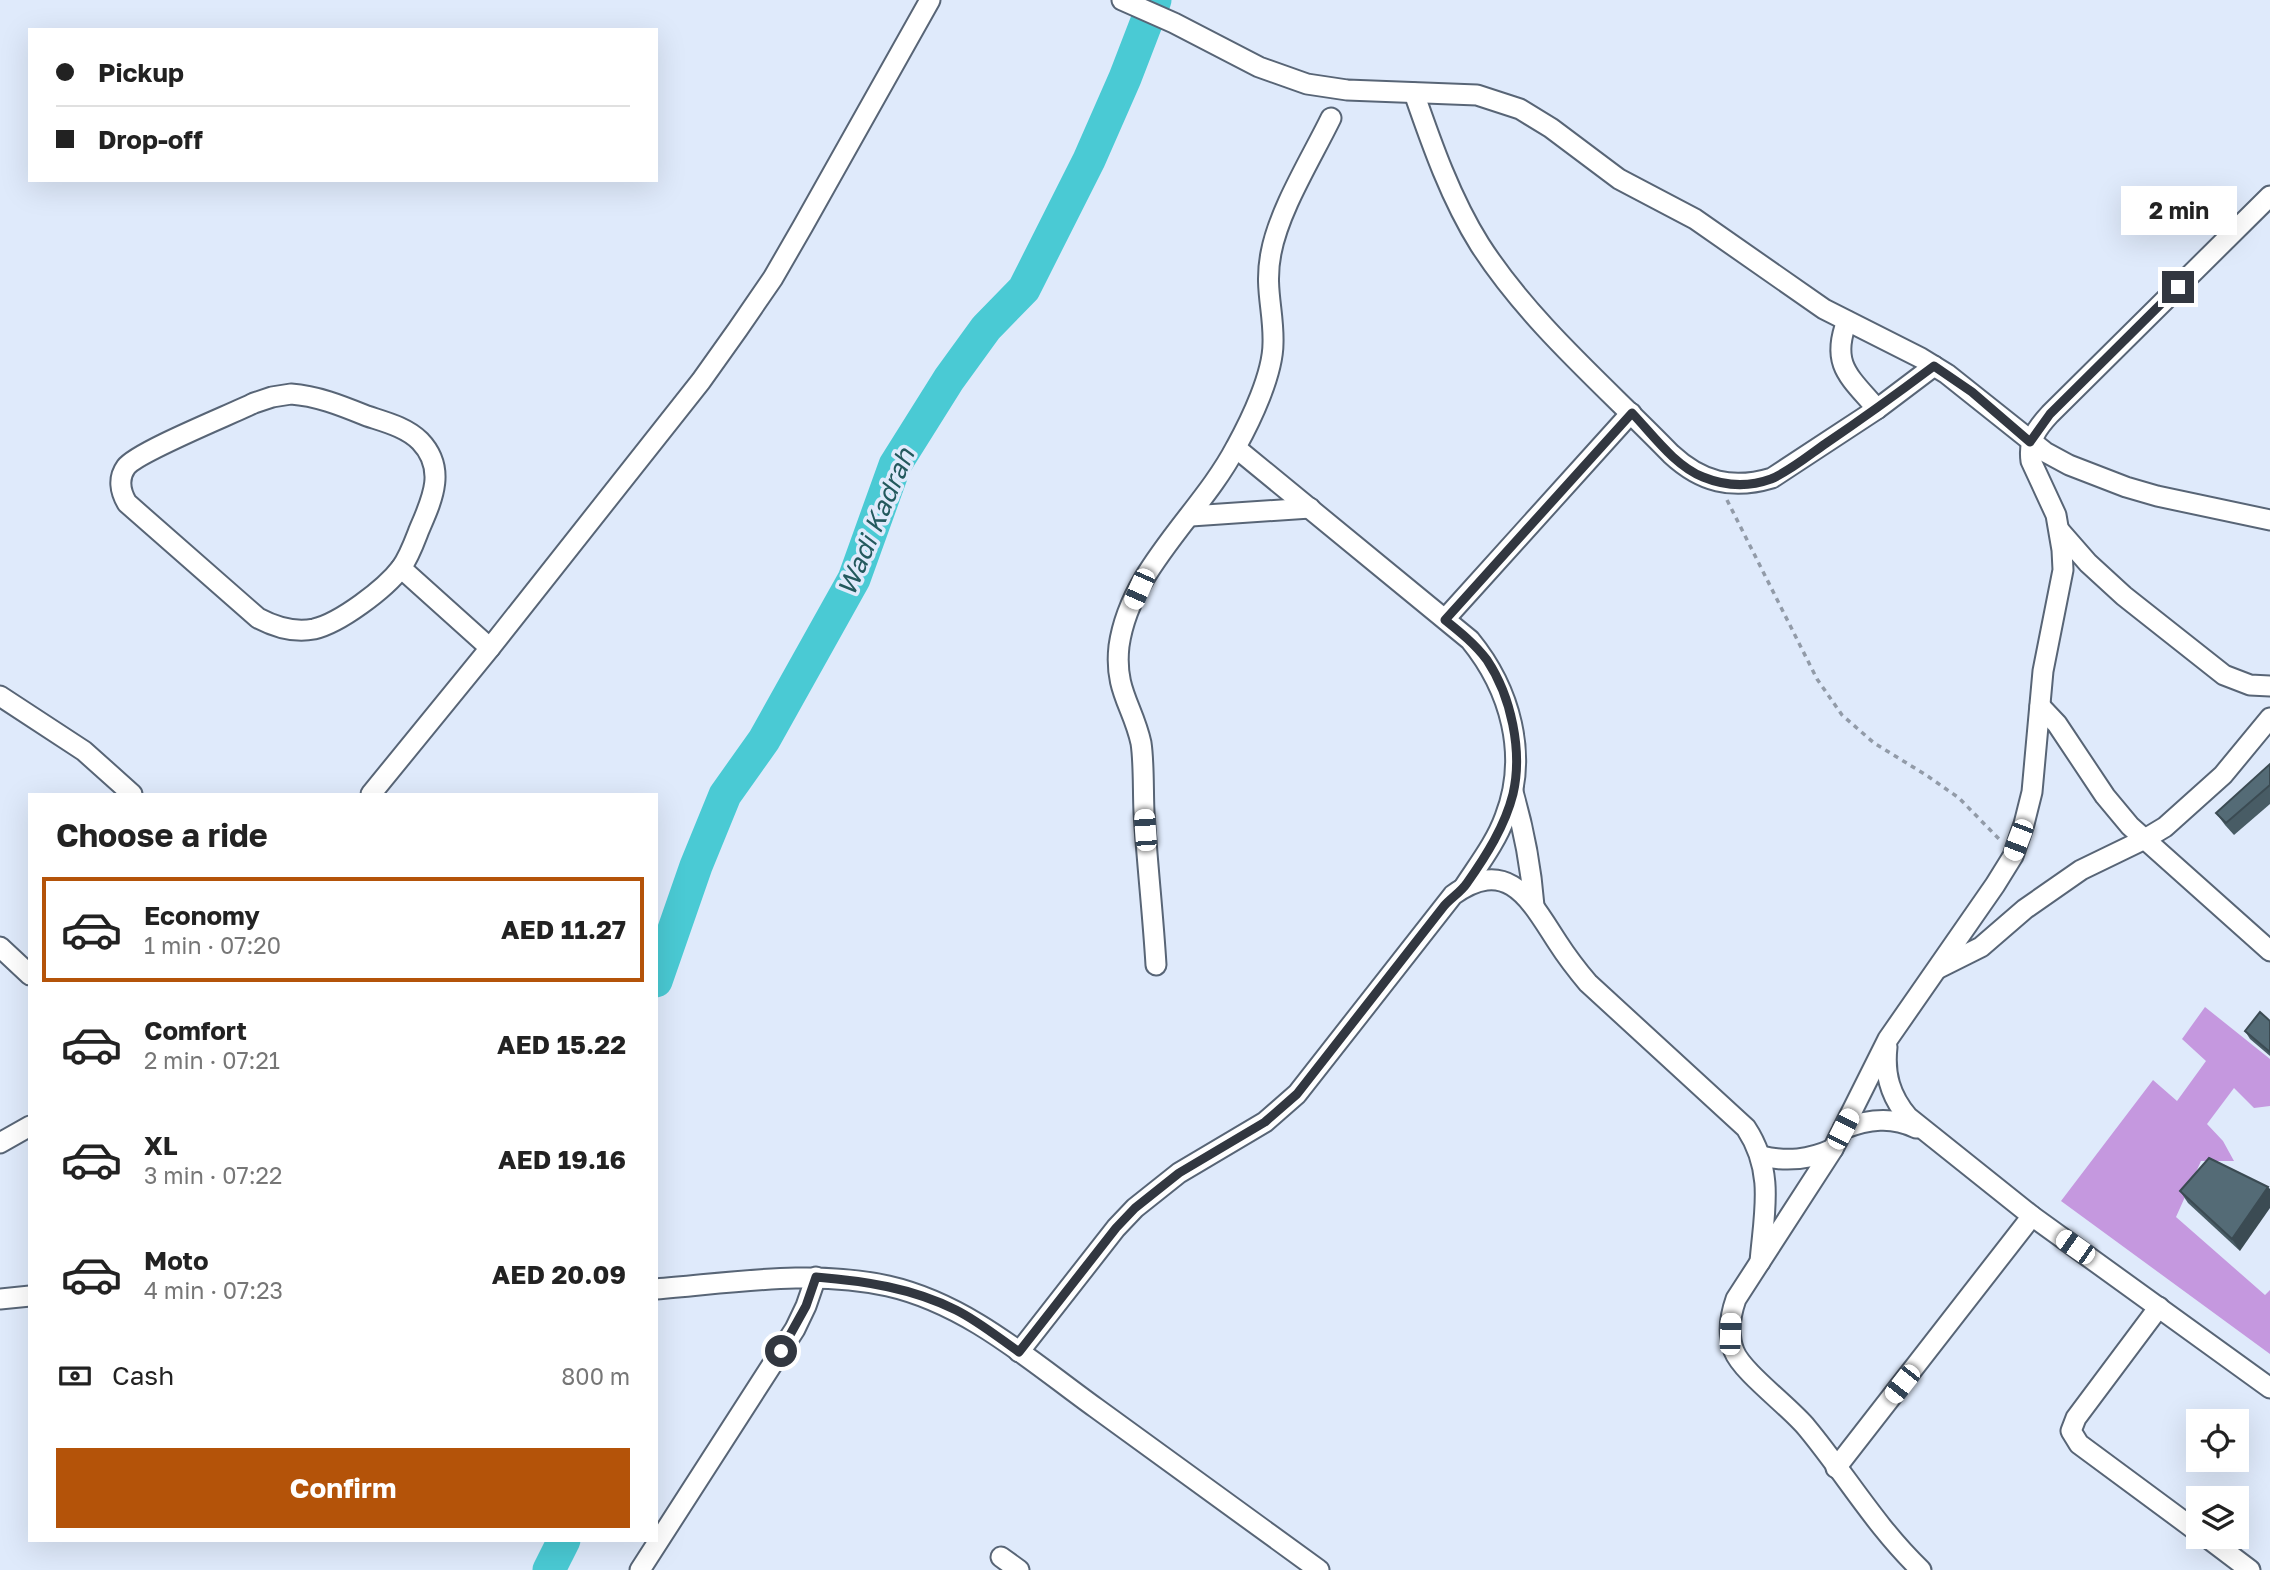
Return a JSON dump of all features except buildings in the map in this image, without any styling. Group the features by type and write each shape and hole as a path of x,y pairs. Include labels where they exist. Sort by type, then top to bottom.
{"street":[{"path":"372,793 701,381 766,288 930,0"},
{"path":"1122,0 1174,23 1259,67 1283,76 1332,89 1477,95 1520,109 1551,128 1619,179 1695,219 1809,299 1934,366 1972,392 2030,442 2069,466 2157,496 2270,520"},
{"path":"1414,93 1430,140 1456,201 1480,244 1508,284 1540,321 1685,467 1700,476 1736,485 1772,478 1877,409 1934,366"},
{"path":"1156,965 1141,744 1120,681 1119,646 1123,628 1139,589 1236,448 1252,412 1272,358 1273,331 1268,275 1276,233 1331,118"},
{"path":"1921,1570 1889,1538 1807,1428 1743,1364 1734,1352 1730,1316 1736,1299 1833,1149 1888,1039 1989,896 2012,856 2024,824 2032,792 2045,660 2063,570 2059,530 2049,499 2031,461 2030,442 2050,414 2270,196"},
{"path":"1847,321 1840,340 1840,354 1844,366 1877,409"},
{"path":"291,394 309,395 328,401 408,432 420,441 434,465 434,494 401,568 375,592 326,625 303,630 280,628 258,618 127,502 122,495 121,476 132,461 144,454 254,403 291,394"},
{"path":"1445,620 1632,413"},
{"path":"1019,1352 1116,1228 1135,1208 1179,1173 1265,1122 1297,1094 1449,900 1464,887 1493,842 1505,818 1513,792 1514,737 1509,711 1500,685 1487,661 1470,640 1236,448"},
{"path":"1191,516 1310,508"},
{"path":"2059,530 2104,579 2224,675 2250,685 2270,686"},
{"path":"401,568 490,648"},
{"path":"0,696 83,751 131,793"},
{"path":"2040,706 2057,724 2105,796 2130,826 2270,951"},
{"path":"1938,968 1981,947 2081,870 2165,827 2199,799 2245,751 2270,718"},
{"path":"1513,792 1524,829 1534,906"},
{"path":"1464,887 1492,880 1518,889 1534,906 1567,958 1588,983 1735,1117 1755,1142 1761,1156 1766,1187 1760,1264"},
{"path":"0,947 28,973"},
{"path":"1888,1039 1886,1059 1889,1087 1900,1108 1926,1133 2032,1216 2270,1388"},
{"path":"1843,1129 1859,1122 1894,1120 1926,1133"},
{"path":"0,1143 28,1127"},
{"path":"1761,1156 1795,1160 1821,1155 1833,1149"},
{"path":"1836,1468 2032,1216"},
{"path":"640,1570 788,1340 806,1306 816,1277"},
{"path":"658,1289 816,1277 877,1284 925,1297 959,1311 1319,1570"},
{"path":"0,1299 28,1296"},
{"path":"2159,1307 2076,1418 2071,1431 2079,1444 2186,1523"},
{"path":"2222,1549 2250,1570"},
{"path":"1001,1557 1019,1570"}],"path":[{"path":"1718,482 1817,680 1836,706 1874,743 1959,799 1987,825 2012,856"}],"shaded area":[{"path":"2205,1007 2270,1059 2270,1106 2254,1108 2234,1088 2207,1124 2223,1141 2234,1161 2201,1161 2176,1217 2265,1295 2270,1290 2270,1354 2061,1201 2153,1080 2177,1101 2206,1061 2182,1039"}],"waterway":[{"name":"Wadi Kadrah","path":"658,975 696,866 725,795 764,740 854,579 895,465 949,379 986,328 1024,289 1089,160 1155,0"},
{"name":"Wadi Kadrah","path":"549,1570 563,1542"}],"route":[{"path":"781,1351 806,1306 816,1277 889,1286 925,1297 959,1311 1019,1352 1116,1228 1135,1208 1179,1173 1265,1122 1297,1094 1444,906 1464,887 1505,818 1513,792 1516,765 1509,711 1500,685 1487,661 1470,640 1445,620 1632,413 1685,467 1700,476 1736,485 1754,483 1788,470 1934,366 1972,392 2030,442 2042,422 2178,287"}]}
